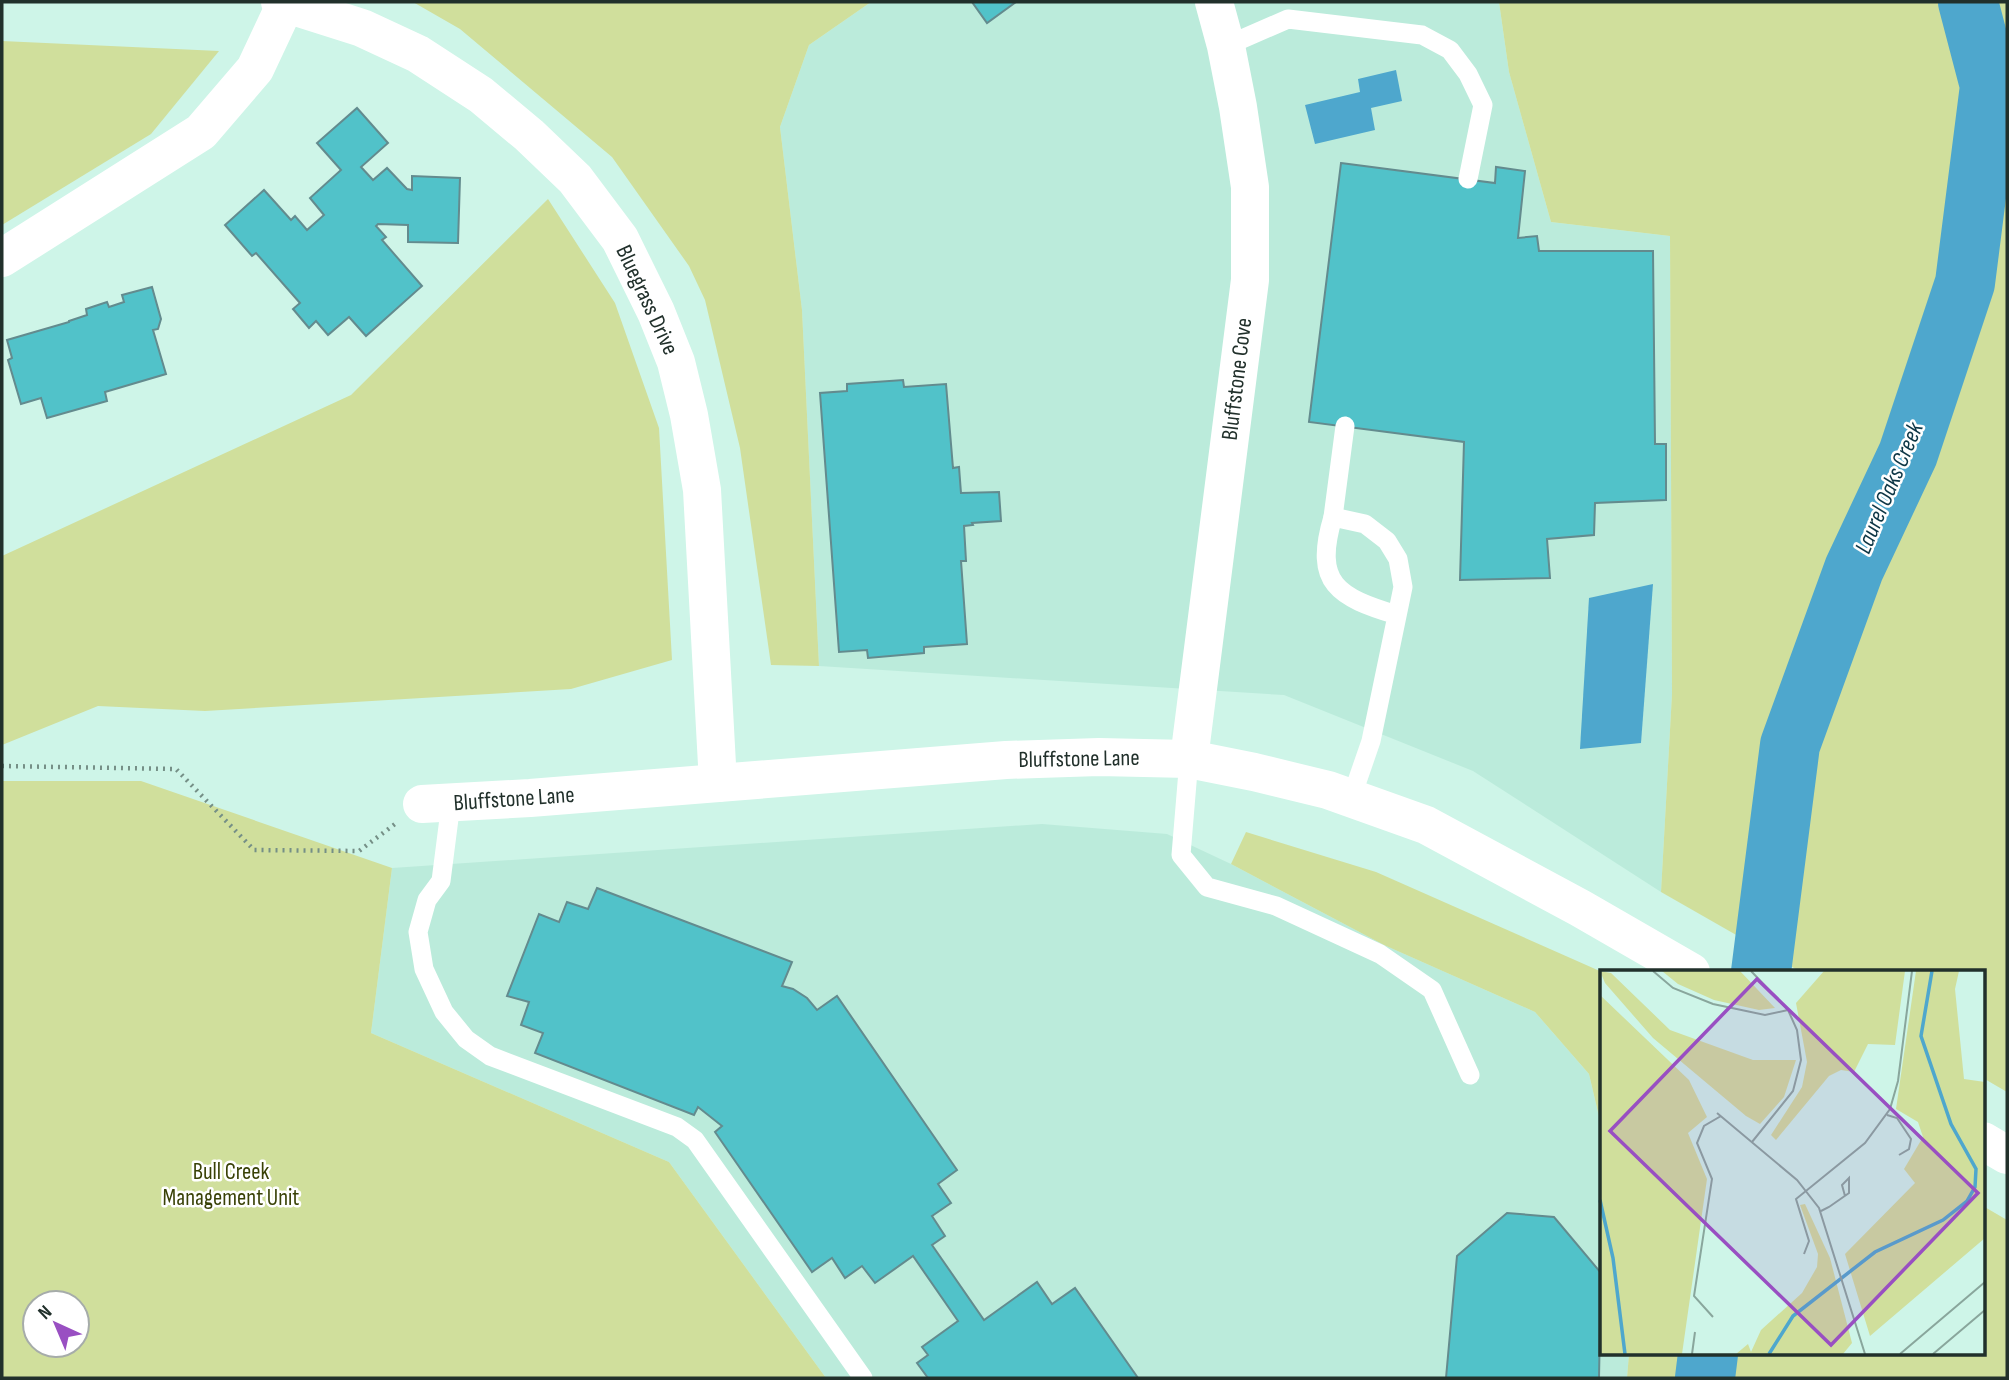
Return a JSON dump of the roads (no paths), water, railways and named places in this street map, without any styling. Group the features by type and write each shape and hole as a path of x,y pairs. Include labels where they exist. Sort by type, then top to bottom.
{"street":[{"path":"2,258 201,132 255,69 283,2"},
{"name":"Bluegrass Drive","path":"283,2 362,28 418,54 481,95 529,135 575,179 620,239 656,312 676,362 689,415 702,490 718,783"},
{"name":"Bluffstone Cove","path":"1189,759 1250,280 1250,187 1238,107 1214,2"},
{"name":"Bluffstone Lane","path":"436,804 1006,760 1100,757 1189,759 1328,790 1426,825 1688,970"},
{"path":"1984,1142 2007,1155"}],"lane":[{"path":"1226,46 1288,19 1422,35 1450,50 1468,74 1482,105 1468,179"},
{"path":"1345,426 1333,517 1326,540 1326,563 1342,593 1362,604 1397,615"},
{"path":"1333,517 1365,524 1387,541 1398,559 1403,587 1371,741 1351,799"},
{"path":"1189,759 1181,855 1207,887 1276,906 1381,954 1433,990 1470,1075"},
{"path":"436,804 441,881 428,900 418,932 424,969 444,1012 466,1040 490,1056 677,1127 695,1140 863,1378"}],"water":[{"path":"1396,70 1402,101 1371,108 1375,130 1315,144 1305,105 1360,92 1358,79"},
{"path":"1653,584 1641,743 1580,749 1589,598"}],"waterway":[{"name":"Laurel Oaks Creek","path":"1761,970 1790,745 1854,569 1908,454 1965,283 1990,86 1968,2"},
{"name":"Laurel Oaks Creek","path":"1705,1378 1708,1356"}],"park label":[{"name":"Bull Creek Management Unit","path":"231,1185"}]}
